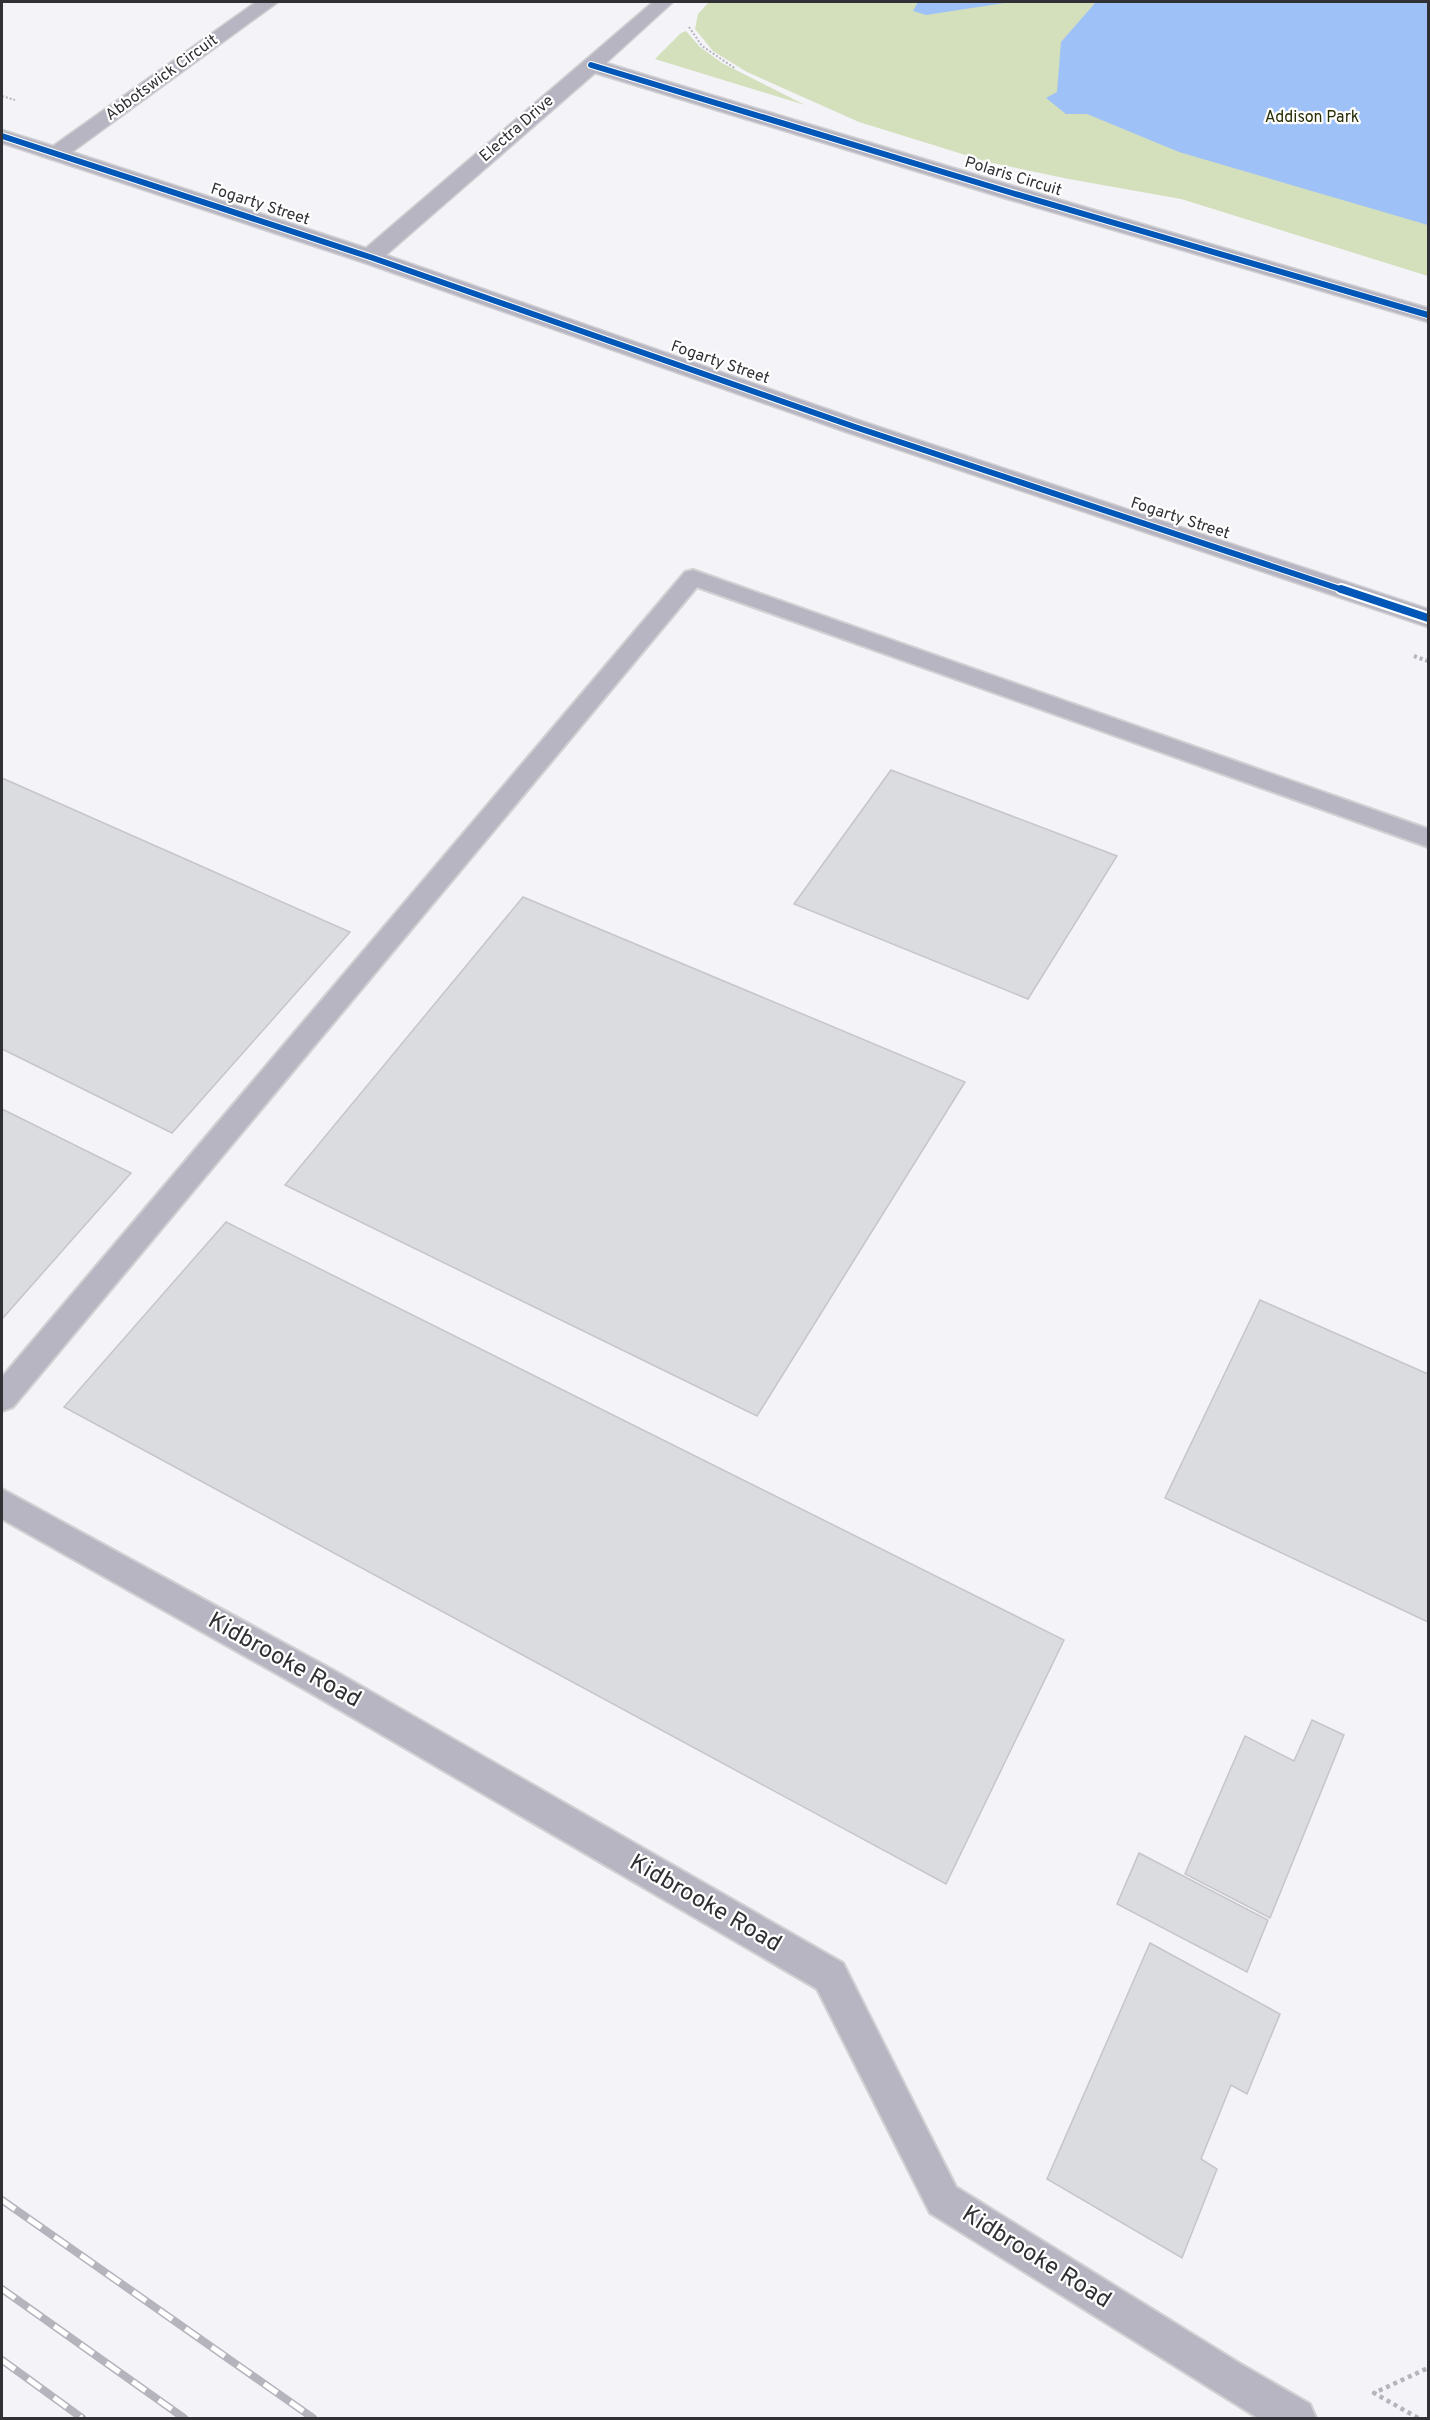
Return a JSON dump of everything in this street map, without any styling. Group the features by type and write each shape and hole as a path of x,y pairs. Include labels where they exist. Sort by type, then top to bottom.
{"street":[{"name":"Abbotswick Circuit","path":"56,154 268,2"},
{"name":"Electra Drive","path":"370,257 664,2"},
{"name":"Polaris Circuit","path":"591,65 1012,193 1428,315"},
{"name":"Fogarty Street","path":"2,136 370,257 855,427 1428,618"}],"lane":[{"path":"2,1398 693,577 1428,838"},
{"name":"Kidbrooke Road","path":"2,1503 321,1681 830,1976 943,2200 1225,2377 1296,2418"}],"path":[{"path":"1418,2418 1374,2393 1428,2368"}],"green space":[{"name":"Addison Park","path":"709,2 1428,2 1428,276 1181,199 988,162 859,122 747,72 713,51 695,29 698,14"},
{"path":"686,31 700,47 722,63 805,105 655,59 681,33"}],"water":[{"path":"918,2 1011,2 926,15 913,11"},
{"path":"1096,2 1428,2 1428,225 1179,152 1087,114 1066,114 1046,98 1057,92 1061,42"}],"building":[{"path":"891,770 1117,856 1028,999 794,904"},
{"path":"2,778 350,932 172,1133 2,1049"},
{"path":"523,897 965,1082 757,1416 285,1185"},
{"path":"2,1109 131,1173 2,1319"},
{"path":"226,1222 1064,1640 946,1884 64,1407"},
{"path":"1260,1300 1428,1374 1428,1622 1165,1498"},
{"path":"1312,1720 1344,1735 1270,1918 1185,1874 1245,1736 1294,1761"},
{"path":"1139,1853 1268,1920 1247,1972 1117,1904"},
{"path":"1150,1943 1280,2014 1247,2094 1231,2085 1201,2159 1217,2169 1182,2258 1047,2179"}],"railway":[{"path":"2,2200 313,2418"},
{"path":"2,2289 184,2418"},
{"path":"2,2360 82,2418"}],"cycle path":[{"path":"591,65 1012,193 1428,315"},
{"path":"2,136 370,257 855,427 1428,618"}]}
